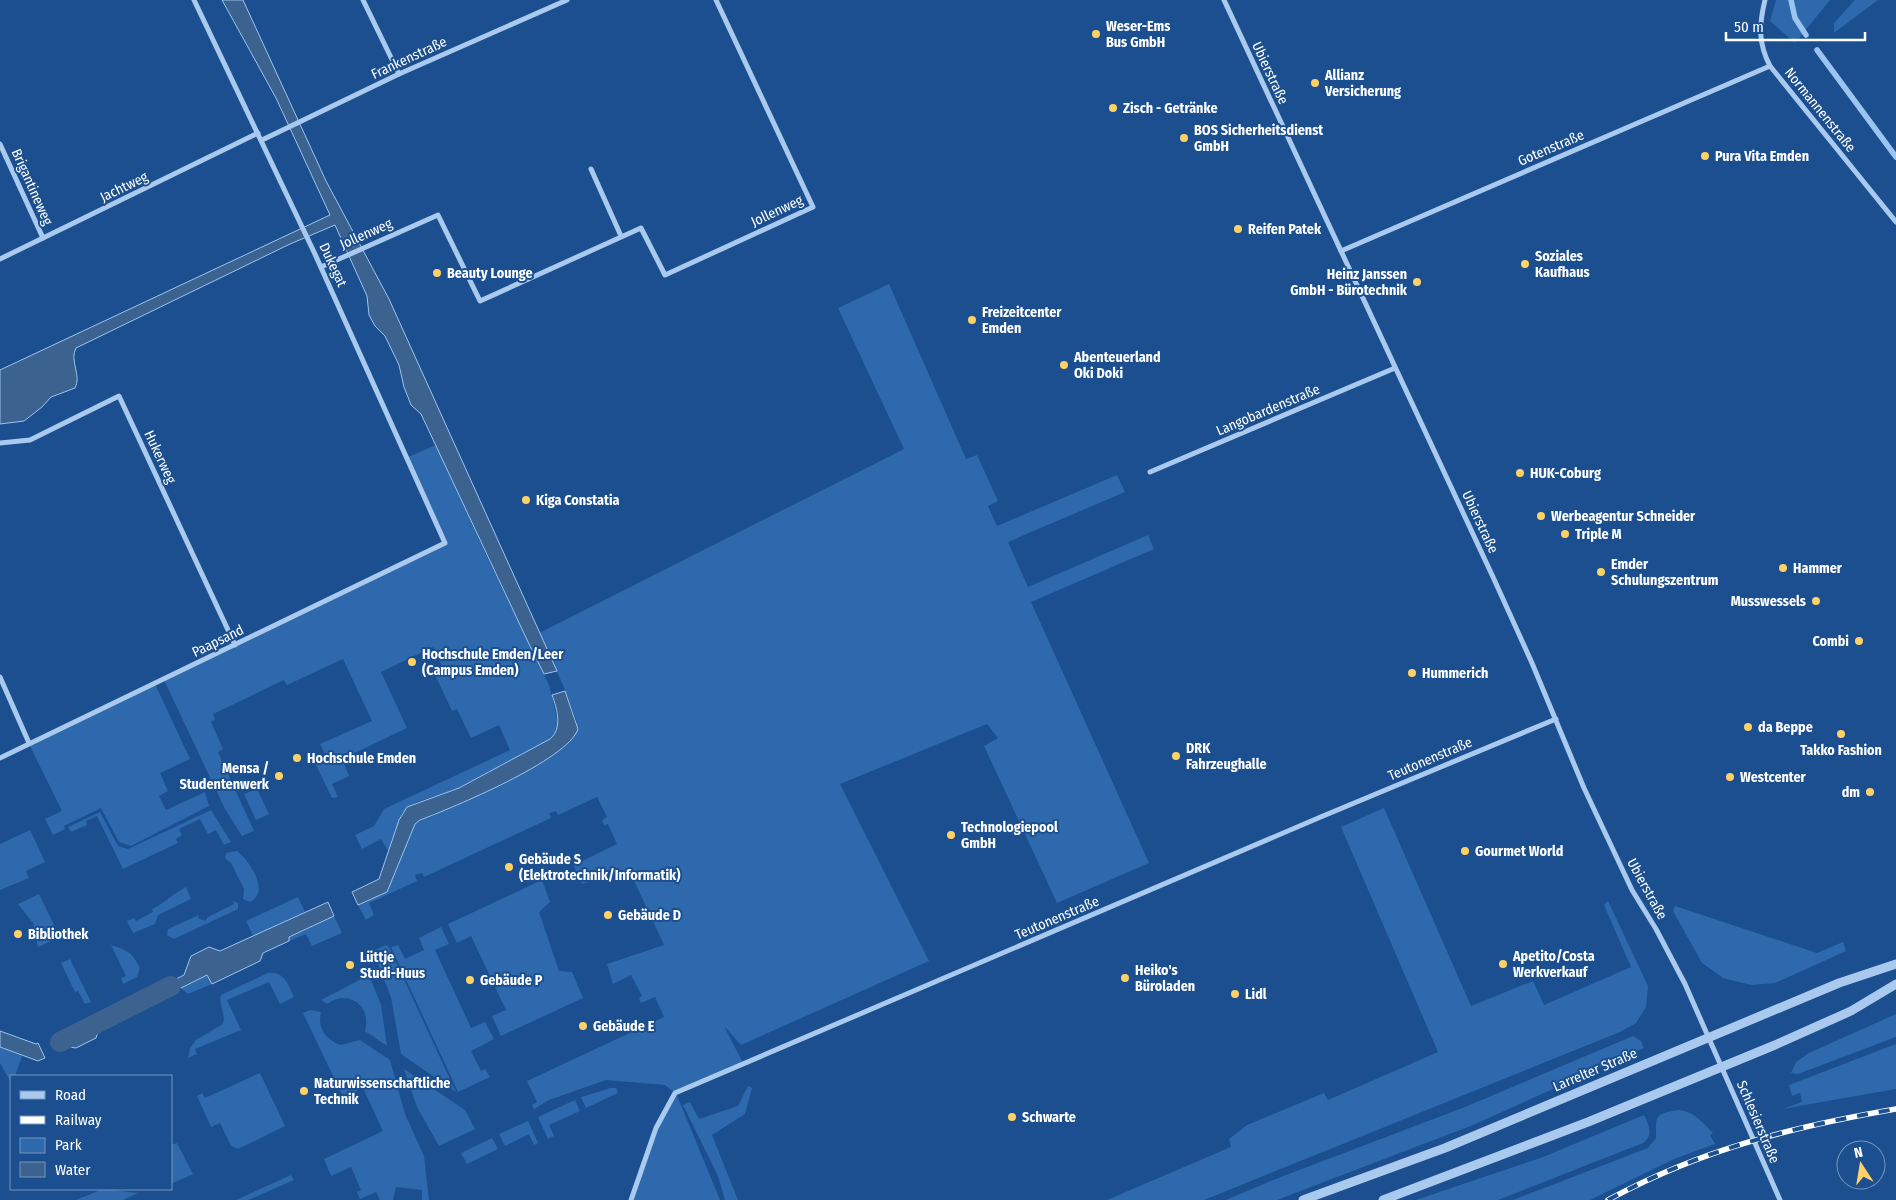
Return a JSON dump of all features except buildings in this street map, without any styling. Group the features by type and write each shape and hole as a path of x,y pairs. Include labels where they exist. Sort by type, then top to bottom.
{"street":[{"name":"Dukegat","path":"194,0 321,267 445,543"},
{"path":"363,0 399,74"},
{"name":"Frankenstraße","path":"262,140 399,74 567,0"},
{"name":"Jollenweg","path":"321,267 438,214 480,301 641,228 665,275 813,207 716,0"},
{"name":"Ubierstraße","path":"1224,0 1489,569 1556,719 1584,788 1632,890 1660,937 1716,1052"},
{"name":"Normannenstraße","path":"1765,0 1759,34 1763,52 1770,66 1896,222"},
{"name":"Gotenstraße","path":"1341,251 1770,66"},
{"name":"Jachtweg","path":"0,259 258,133"},
{"name":"Brigantineweg","path":"0,144 43,238"},
{"path":"591,169 621,236"},
{"name":"Langobardenstraße","path":"1150,472 1395,368"},
{"name":"Hukerweg","path":"0,443 30,440 119,396 235,644"},
{"name":"Paapsand","path":"0,758 445,543"},
{"path":"0,677 29,744"},
{"name":"Teutonenstraße","path":"632,1200 656,1128 675,1093 1329,813 1556,719"},
{"name":"Larrelter Straße","path":"1303,1200 1445,1148 1839,983 1896,964"},
{"path":"1383,1200 1588,1122 1722,1067 1851,1011 1896,984"},
{"name":"Schlesierstraße","path":"1716,1052 1780,1200"}],"green space":[{"path":"1776,0 1830,0 1795,43 1770,21"},
{"path":"1855,0 1878,0 1834,33 1834,23"},
{"path":"889,284 966,459 977,455 998,501 988,506 997,526 1117,475 1125,492 1008,542 1028,587 1148,535 1154,549 1031,602 1149,863 1057,903 984,746 998,738 987,724 840,784 929,961 741,1045 724,1026 743,1063 676,1093 720,1200 631,1200 656,1128 675,1093 665,1085 606,1080 549,1100 534,1109 532,1105 537,1102 527,1081 664,1017 655,997 641,1003 639,998 642,996 631,975 613,984 607,964 664,945 629,870 582,884 579,877 577,878 574,865 617,844 608,824 604,825 602,820 607,817 597,797 558,815 556,811 549,813 551,818 424,877 422,873 415,875 417,881 369,903 374,915 366,920 358,905 387,892 415,824 420,820 433,816 577,722 563,685 539,633 904,449 838,308"},
{"path":"436,445 487,557 549,685 558,722 557,731 550,739 459,788 417,802 402,813 388,851 381,839 362,849 355,835 374,826 384,809 510,750 499,725 471,738 457,709 452,711 436,677 445,673 433,647 381,672 407,728 342,759 349,776 332,784 338,797 332,798 314,761 326,756 320,744 372,721 343,659 287,685 284,680 213,714 215,719 211,722 223,749 218,752 254,831 242,836 225,809 164,680 445,543 406,458"},
{"path":"155,684 190,759 160,773 168,791 159,796 166,810 205,792 209,806 131,846 119,842 101,808 64,826 65,829 53,835 45,819 62,811 29,744"},
{"path":"257,789 269,814 256,820 244,794"},
{"path":"1384,808 1471,1006 1533,981 1544,1005 1631,967 1604,905 1608,901 1648,986 1646,1007 1636,1023 1620,1032 1204,1200 1107,1200 1231,1147 1229,1139 1247,1125 1324,1093 1328,1100 1438,1052 1341,827"},
{"path":"211,810 231,842 224,845 216,830 208,834 200,819 179,829 182,835 176,839 178,843 123,869 97,816 86,821 87,825 71,832 68,827 100,812 118,846 128,849"},
{"path":"30,830 45,862 26,871 29,878 0,890 0,844"},
{"path":"237,851 247,861 256,876 259,891 250,902 243,899 244,889 231,863 225,858 226,853"},
{"path":"542,880 550,902 539,912 559,971 572,972 583,998 501,1036 492,1016 506,1010 471,936 457,943 448,924"},
{"path":"186,887 191,899 158,915 155,924 133,933 127,921 134,918 136,921 153,912 152,909"},
{"path":"39,894 60,937 38,947 33,923 18,904"},
{"path":"298,897 305,912 253,936 246,921"},
{"path":"233,901 238,903 238,909 174,939 167,935 168,929 199,915 198,918 205,921 208,917 234,904"},
{"path":"1675,906 1817,953 1843,942 1846,951 1775,983 1751,985 1723,978 1702,963 1673,911"},
{"path":"334,916 342,933 312,946 306,934 289,941 289,937"},
{"path":"441,927 449,944 435,950 471,1028 485,1022 494,1039 471,1051 481,1071 485,1069 490,1077 458,1092 391,947 398,945 405,959 424,950 419,938"},
{"path":"111,945 132,955 140,968 137,977 123,984 121,978 126,976"},
{"path":"386,945 389,947 456,1092 401,1054 391,997 373,951"},
{"path":"70,959 91,1002 85,1004 78,991 75,992 61,963"},
{"path":"268,973 282,976 294,997 280,1004 269,982 227,1000 241,1030 195,1049 197,1054 188,1058 190,1048 196,1040 223,1024 224,1016 220,1002 221,995"},
{"path":"207,975 212,984 188,994 181,988"},
{"path":"369,975 381,1005 387,1046 365,1031 365,1014 357,1002 343,998 327,1004 321,1000"},
{"path":"310,1010 321,1012 320,1023 324,1033 335,1043 340,1045 360,1040 390,1060 405,1114 424,1156 429,1200 422,1200 422,1190 396,1187 393,1200 380,1200 376,1192 360,1199 357,1192 361,1190 351,1167 331,1176 324,1159 383,1131 363,1088 343,1097 303,1013"},
{"path":"1896,1014 1896,1037 1798,1074 1791,1073 1796,1062 1809,1053"},
{"path":"1633,1036 1641,1041 1644,1048 1473,1125 1277,1200 1226,1200 1273,1180 1465,1107"},
{"path":"1896,1044 1896,1089 1782,1109 1802,1102 1800,1093 1792,1096 1789,1085"},
{"path":"0,1047 22,1056 15,1075 10,1075 9,1079 0,1063"},
{"path":"404,1069 465,1110 475,1129 439,1146 417,1107"},
{"path":"260,1073 285,1126 238,1149 231,1146 220,1123 211,1127 197,1096 202,1093 205,1098"},
{"path":"748,1086 752,1088 745,1114 712,1135 738,1200 725,1200 718,1176 683,1105 690,1102 699,1119 738,1106"},
{"path":"616,1088 618,1093 586,1108 581,1097"},
{"path":"575,1100 580,1111 549,1125 554,1136 548,1139 538,1117"},
{"path":"1678,1110 1689,1112 1701,1121 1713,1133 1710,1135 1715,1144 1674,1159 1590,1200 1513,1200 1648,1148 1656,1138 1658,1117 1664,1113"},
{"path":"1644,1115 1649,1126 1649,1137 1643,1143 1498,1200 1416,1200 1543,1157"},
{"path":"528,1121 538,1143 534,1145 529,1134 505,1146 499,1134"},
{"path":"492,1138 498,1149 467,1164 461,1153"},
{"path":"177,1143 193,1174 172,1184 172,1145"},
{"path":"291,1175 294,1180 248,1200 236,1200"},
{"path":"101,1190 138,1193 123,1200 76,1200"}],"water":[{"path":"222,0 243,0 326,181 389,299 557,671 544,674 529,644 421,414 411,405 404,387 399,365 385,336 375,326 369,315 367,296 335,225 290,244 76,348 74,358 77,383 75,388 51,397 24,421 0,424 0,370 330,215 276,98"},
{"path":"565,691 578,729 570,741 554,755 507,782 420,820 415,824 387,892 358,905 352,892 379,879 399,820 407,807 459,788 550,739 554,735 558,724 552,695"},
{"path":"328,902 334,916 289,937 289,941 263,953 260,961 212,984 207,975 181,988 176,979 184,975 191,956 209,947 220,951"},
{"path":"170,982 174,991 136,1009 131,999"},
{"path":"119,1005 124,1015 100,1026 96,1038 76,1048 69,1047 63,1049 56,1034"},
{"path":"0,1031 36,1044 38,1043 45,1058 38,1061 0,1047"}],"waterway":[{"path":"1791,0 1795,18 1806,35"},
{"path":"1817,50 1896,157"},
{"path":"60,1042 171,986"}],"railway":[{"path":"1608,1200 1678,1167 1748,1142 1784,1132 1896,1109"}],"place":[{"name":"Weser-Ems Bus GmbH","path":"1096,34"},
{"name":"Allianz Versicherung","path":"1315,83"},
{"name":"Zisch - Getränke","path":"1113,108"},
{"name":"BOS Sicherheitsdienst GmbH","path":"1184,138"},
{"name":"Pura Vita Emden","path":"1705,156"},
{"name":"Reifen Patek","path":"1238,229"},
{"name":"Soziales Kaufhaus","path":"1525,264"},
{"name":"Beauty Lounge","path":"437,273"},
{"name":"Heinz Janssen GmbH - Bürotechnik","path":"1417,282"},
{"name":"Freizeitcenter Emden","path":"972,320"},
{"name":"Abenteuerland Oki Doki","path":"1064,365"},
{"name":"HUK-Coburg","path":"1520,473"},
{"name":"Kiga Constatia","path":"526,500"},
{"name":"Werbeagentur Schneider","path":"1541,516"},
{"name":"Triple M","path":"1565,534"},
{"name":"Hammer","path":"1783,568"},
{"name":"Emder Schulungszentrum","path":"1601,572"},
{"name":"Musswessels","path":"1816,601"},
{"name":"Combi","path":"1859,641"},
{"name":"Hochschule Emden/Leer (Campus Emden)","path":"412,662"},
{"name":"Hummerich","path":"1412,673"},
{"name":"da Beppe","path":"1748,727"},
{"name":"Takko Fashion","path":"1841,734"},
{"name":"DRK Fahrzeughalle","path":"1176,756"},
{"name":"Hochschule Emden","path":"297,758"},
{"name":"Mensa / Studentenwerk","path":"279,776"},
{"name":"Westcenter","path":"1730,777"},
{"name":"dm","path":"1870,792"},
{"name":"Technologiepool GmbH","path":"951,835"},
{"name":"Gourmet World","path":"1465,851"},
{"name":"Gebäude S (Elektrotechnik/Informatik)","path":"509,867"},
{"name":"Gebäude D","path":"608,915"},
{"name":"Bibliothek","path":"18,934"},
{"name":"Apetito/Costa Werkverkauf","path":"1503,964"},
{"name":"Lüttje Studi-Huus","path":"350,965"},
{"name":"Heiko's Büroladen","path":"1125,978"},
{"name":"Gebäude P","path":"470,980"},
{"name":"Lidl","path":"1235,994"},
{"name":"Gebäude E","path":"583,1026"},
{"name":"Naturwissenschaftliche Technik","path":"304,1091"},
{"name":"Schwarte","path":"1012,1117"}]}
